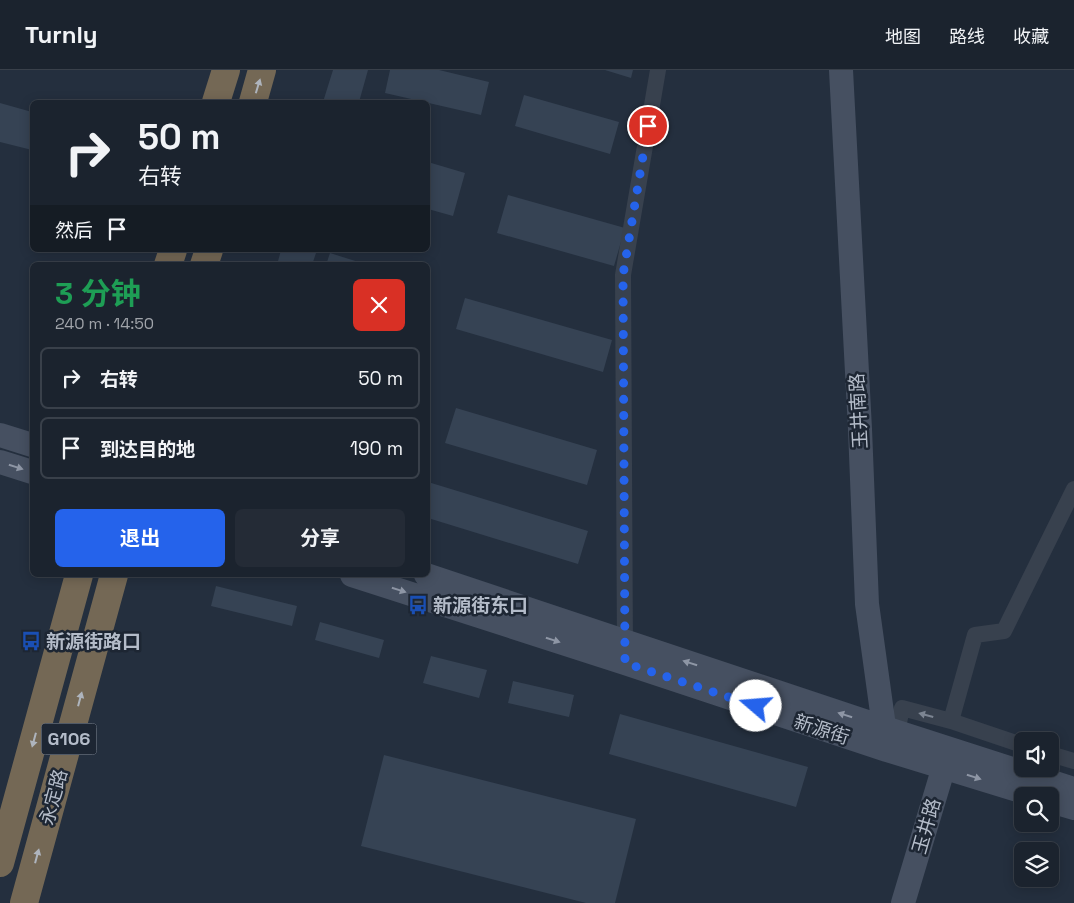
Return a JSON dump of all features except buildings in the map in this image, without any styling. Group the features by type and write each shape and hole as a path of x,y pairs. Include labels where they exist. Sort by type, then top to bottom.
{"highway":[{"path":"217,100 226,70"},
{"path":"253,100 262,70"},
{"name":"永定路","path":"0,864 78,577"},
{"name":"永定路","path":"24,903 113,577"}],"main road":[{"name":"玉井南路","path":"841,70 860,429 866,604 890,737"},
{"path":"0,435 30,444"},
{"path":"0,462 30,471"},
{"name":"新源街","path":"359,577 625,652 890,737 1015,787"},
{"name":"新源街","path":"430,577 625,652"},
{"name":"新源街","path":"946,758 1074,790"},
{"name":"玉井路","path":"903,903 946,758"},
{"path":"1059,803 1074,808"}],"street":[{"path":"625,652 623,275 658,70"},
{"path":"951,722 975,635 1004,631 1074,489"},
{"path":"890,737 902,708 1014,742"},
{"path":"1059,757 1074,762"}],"place":[{"name":"新源街东口","path":"418,605"},
{"name":"新源街路口","path":"31,641"}],"route":[{"path":"648,126 623,275 625,663 756,706"}]}
